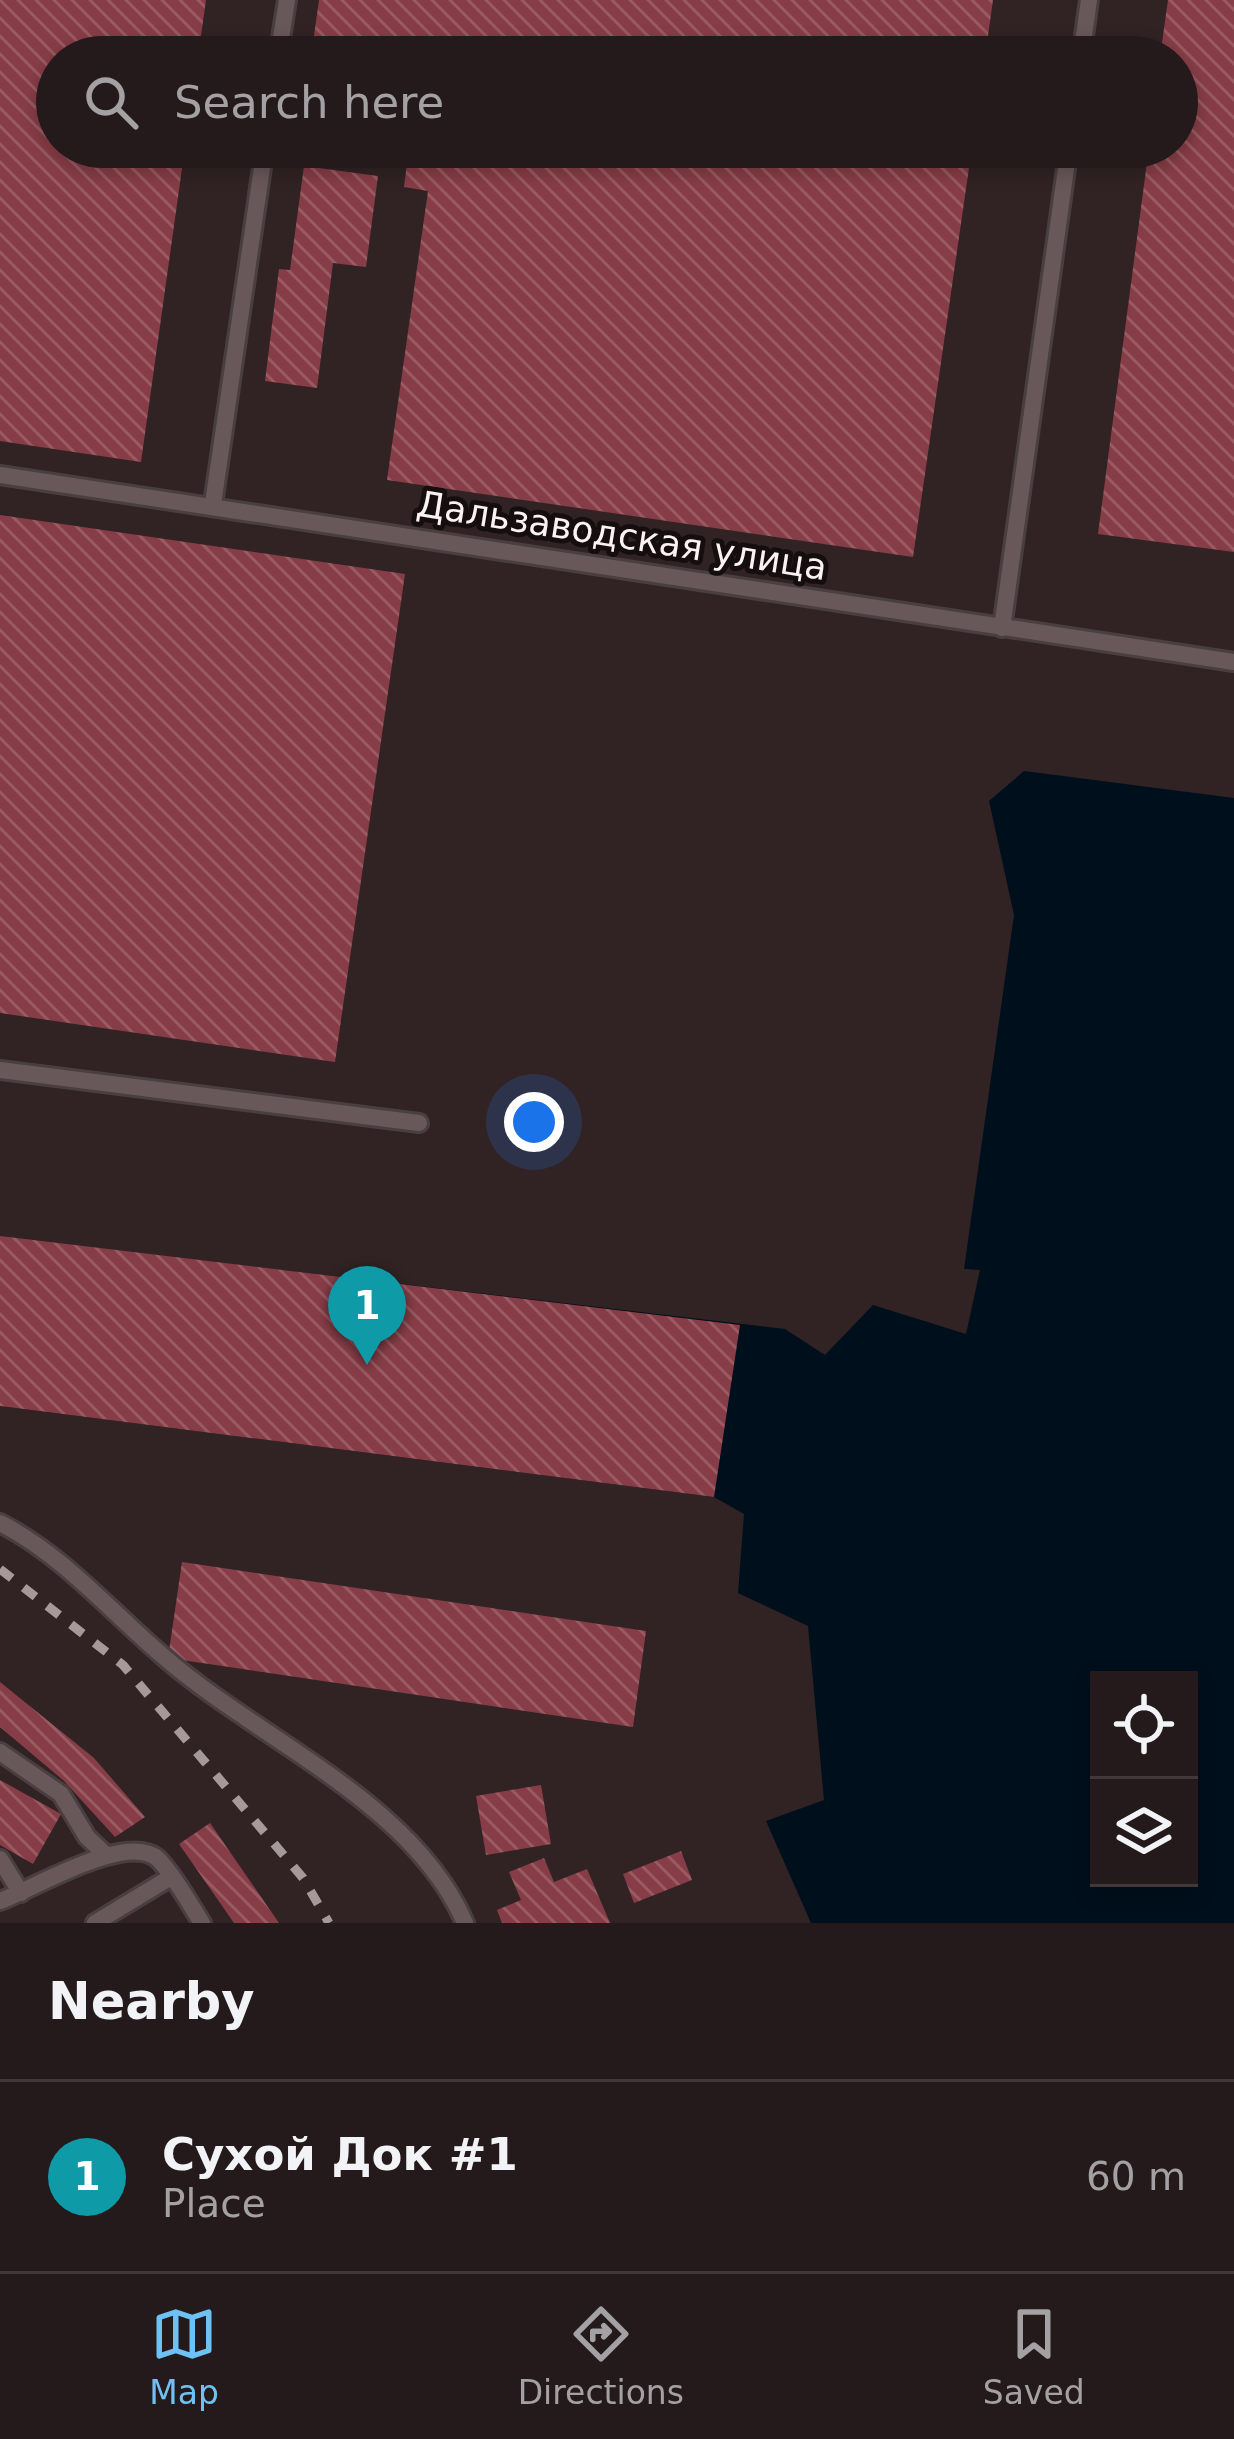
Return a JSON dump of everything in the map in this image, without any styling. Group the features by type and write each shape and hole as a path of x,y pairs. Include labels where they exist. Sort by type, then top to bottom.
{"lane":[{"path":"281,36 286,0"},
{"path":"1084,36 1089,0"},
{"path":"213,504 262,168"},
{"path":"1002,628 1066,168"},
{"name":"Дальзаводская улица","path":"0,475 1234,662"},
{"path":"0,1070 419,1123"},
{"path":"0,1523 21,1534 99,1597 166,1659 377,1810 452,1892 465,1923"},
{"path":"0,1752 61,1794 87,1837 106,1855"},
{"path":"0,1900 106,1855 141,1849 157,1858 202,1923"},
{"path":"0,1859 21,1893"},
{"path":"95,1923 170,1877"}],"water":[{"path":"1024,771 1234,798 1234,1923 811,1923 766,1821 824,1800 808,1626 738,1593 744,1514 714,1497 0,1406 0,1237 785,1329 825,1355 873,1305 966,1334 980,1270 964,1269 1014,915 989,801"}],"building":[{"path":"0,0 206,0 201,36 36,36 36,168 182,168 141,462 0,441"},
{"path":"319,0 993,0 988,36 314,36"},
{"path":"1168,0 1234,0 1234,552 1098,534 1146,168 1198,168 1198,36 1163,36"},
{"path":"304,168 378,176 366,267 333,263 317,388 265,381 279,269 290,270"},
{"path":"406,168 969,168 913,557 387,480 428,191 404,187"},
{"path":"0,515 405,574 335,1062 0,1013"},
{"path":"0,1236 740,1325 714,1497 0,1406"},
{"path":"182,1562 646,1631 633,1727 168,1658"},
{"path":"0,1682 94,1758 145,1817 115,1837 64,1781 0,1727"},
{"path":"0,1780 61,1814 33,1864 0,1845"},
{"path":"541,1785 551,1844 486,1855 476,1796"},
{"path":"210,1823 279,1923 234,1923 179,1844"},
{"path":"681,1851 692,1880 634,1903 623,1874"},
{"path":"544,1858 554,1882 587,1869 610,1923 502,1923 497,1910 521,1900 509,1872"}],"railway":[{"path":"0,1569 123,1665 303,1878 329,1923"}],"place":[{"name":"Сухой Док #1","path":"367,1365"}]}
